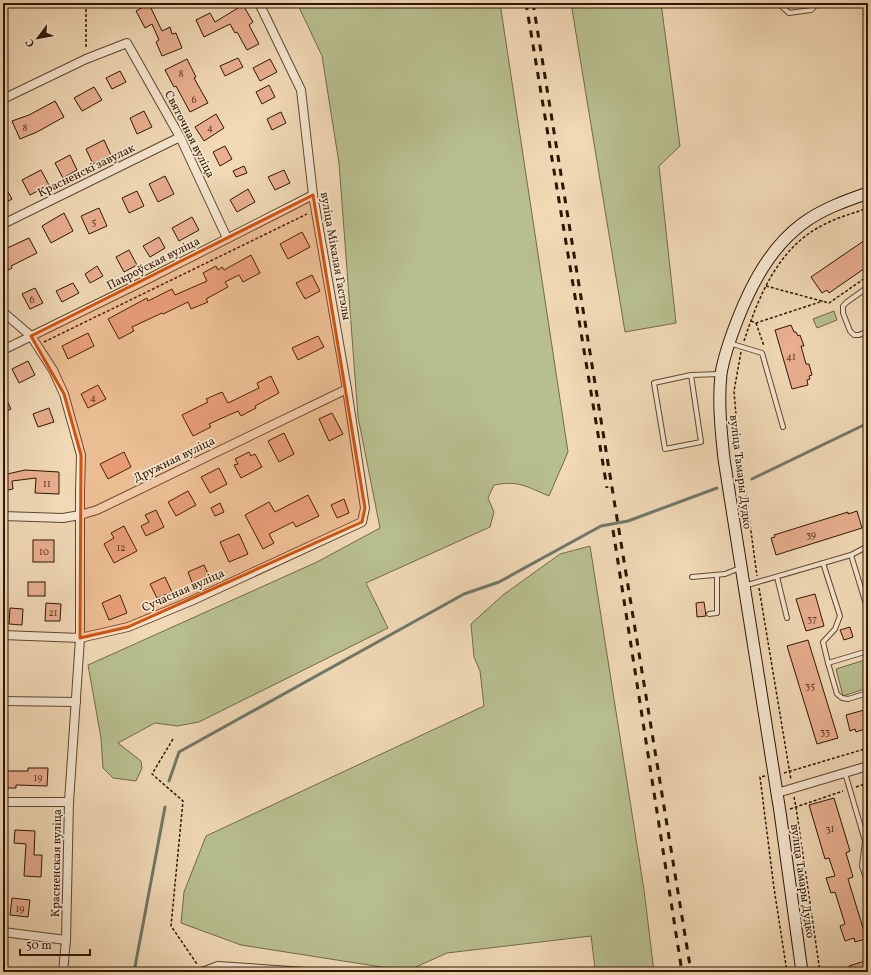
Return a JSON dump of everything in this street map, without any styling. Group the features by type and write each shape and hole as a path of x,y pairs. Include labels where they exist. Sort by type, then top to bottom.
{"street":[{"name":"вуліца Мікалая Гастэлы","path":"259,3 301,90 315,210 347,389 365,508 362,522"},
{"name":"Святочная вуліца","path":"3,99 86,59 127,43 180,137 227,238"},
{"name":"Красненскі завулак","path":"3,224 180,137"},
{"name":"вуліца Тамары Дудко","path":"802,972 780,812 724,459 720,416 721,374 728,343 747,295 765,264 784,239 802,224 822,211 868,193"},
{"name":"Пакроўская вуліца","path":"3,350 313,195"},
{"name":"Красненская вуліца","path":"3,312 31,336 53,370 64,394 81,455 80,638 69,802 66,940 63,972"},
{"name":"Дружная вуліца","path":"3,516 63,518 97,510 347,389"},
{"name":"Сучасная вуліца","path":"3,635 80,638 128,627 191,601 362,522"},
{"path":"3,701 76,702"},
{"path":"777,794 868,766"},
{"path":"3,802 69,802"},
{"path":"3,932 66,940"},
{"path":"202,972 218,966 305,972"}],"lane":[{"path":"778,3 789,13 811,10 818,3"},
{"path":"868,298 866,288 843,306 843,312 850,331 854,335 868,331"},
{"path":"728,343 762,353 783,427"},
{"path":"691,375 700,442 665,449 654,383 691,375 721,374"},
{"path":"744,586 851,555 868,546"},
{"path":"851,555 868,611"},
{"path":"823,563 840,616 835,629 823,642 837,694 842,698 848,699 868,693"},
{"path":"692,577 725,574 741,568"},
{"path":"709,614 717,614 717,575"},
{"path":"777,577 788,618"},
{"path":"828,663 868,651"},
{"path":"845,773 866,841 862,866 868,884"}],"path":[{"path":"86,3 86,47"},
{"path":"820,972 796,807 758,582 740,451 734,391 742,348 751,321 766,286 788,252 825,224 868,208"},
{"path":"37,345 315,210"},
{"path":"766,286 829,302 868,276"},
{"path":"751,321 756,322 822,301"},
{"path":"173,739 152,774 183,802 171,926 202,972"},
{"path":"780,812 868,783"}],"highlighted area":[{"path":"313,195 365,508 362,522 128,627 80,638 81,455 64,394 31,336"}],"green space":[{"path":"297,3 500,3 568,452 549,496 523,485 510,483 494,485 488,498 494,512 490,527 366,583 388,628 199,722 177,726 155,723 118,743 141,761 142,768 136,781 113,778 103,768 101,738 88,665 317,562 380,528 358,417 339,163 322,56"},
{"path":"571,3 661,3 680,146 659,166 676,323 625,332"},
{"path":"834,311 837,320 817,328 813,319"},
{"path":"590,546 644,890 654,972 593,972 595,968 591,936 447,953 407,971 241,945 181,923 184,892 206,836 484,706 480,671 474,657 471,624 503,595 560,554"},
{"path":"868,659 868,688 843,696 836,669"}],"building":[{"path":"149,4 162,31 170,27 172,34 176,33 182,48 162,56 156,42 159,40 152,24 145,28 136,11"},
{"path":"243,5 253,22 249,25 259,44 247,50 237,32 235,33 230,24 204,37 196,20 210,13 215,22"},
{"path":"238,58 243,67 225,76 220,66"},
{"path":"187,59 196,77 194,78 208,103 190,112 176,86 174,87 165,70"},
{"path":"270,59 277,72 260,81 253,68"},
{"path":"120,71 126,82 112,89 106,78"},
{"path":"269,85 275,97 262,104 256,92"},
{"path":"94,87 102,100 82,111 74,98"},
{"path":"55,101 64,117 37,132 20,139 12,121 29,115"},
{"path":"144,111 152,127 137,134 130,118"},
{"path":"281,112 286,123 272,130 267,119"},
{"path":"216,114 224,128 204,141 195,127"},
{"path":"104,140 111,155 93,164 86,149"},
{"path":"225,146 232,159 220,166 213,152"},
{"path":"70,155 77,170 63,178 55,163"},
{"path":"244,166 247,173 236,177 233,171"},
{"path":"41,170 49,185 30,195 22,180"},
{"path":"284,170 290,183 275,190 268,177"},
{"path":"165,176 174,194 158,202 149,184"},
{"path":"3,183 12,199 3,204"},
{"path":"248,189 255,202 237,212 230,200"},
{"path":"137,191 144,206 129,213 122,198"},
{"path":"99,208 107,226 89,234 81,216"},
{"path":"64,213 73,231 51,243 42,226"},
{"path":"192,217 199,230 179,241 172,228"},
{"path":"302,232 310,247 288,259 280,244"},
{"path":"159,237 165,248 150,257 143,246"},
{"path":"29,238 37,253 11,266 12,268 3,273 3,250"},
{"path":"868,238 868,266 829,293 827,290 822,293 811,277"},
{"path":"129,250 137,265 124,272 116,257"},
{"path":"251,255 260,273 243,282 239,275 225,282 228,287 206,299 208,302 191,309 188,302 132,327 134,331 119,339 108,319 147,298 148,301 172,289 175,295 207,281 203,273 216,266 218,270 222,267 224,270"},
{"path":"97,266 103,276 90,283 85,274"},
{"path":"312,275 320,291 305,299 296,283"},
{"path":"73,283 79,293 62,302 56,291"},
{"path":"35,288 43,303 30,309 22,294"},
{"path":"791,325 794,332 796,332 798,336 800,335 804,346 801,346 806,364 809,364 812,375 809,376 810,379 807,380 808,385 792,389 775,330"},
{"path":"88,333 94,346 68,359 62,346"},
{"path":"318,336 324,347 298,360 292,348"},
{"path":"28,361 35,375 19,383 12,369"},
{"path":"271,376 279,393 255,406 256,408 241,416 238,411 209,424 211,427 193,436 182,415 208,402 206,399 222,392 228,403 259,388 257,383"},
{"path":"98,385 106,399 88,408 81,394"},
{"path":"3,392 11,409 5,412 3,408"},
{"path":"49,408 54,422 38,427 33,414"},
{"path":"332,413 343,434 329,441 319,419"},
{"path":"284,433 294,454 279,462 268,441"},
{"path":"124,452 131,467 108,479 100,464"},
{"path":"249,452 251,456 255,454 262,467 241,478 234,465 238,464 235,459"},
{"path":"219,468 227,484 210,493 201,477"},
{"path":"25,470 59,472 59,494 35,493 36,478 12,481 13,489 3,491 3,475"},
{"path":"188,491 196,505 176,516 168,502"},
{"path":"308,495 319,516 296,527 293,522 269,534 274,543 263,549 245,515 269,502 275,512"},
{"path":"344,499 349,513 337,518 331,505"},
{"path":"220,503 224,512 215,516 211,508"},
{"path":"156,510 164,527 146,536 141,526 149,522 145,515"},
{"path":"857,511 862,528 776,555 771,538 775,537 774,535 848,512 848,514"},
{"path":"124,526 137,551 114,563 104,544 114,538 111,533"},
{"path":"239,534 248,554 229,562 220,542"},
{"path":"33,540 54,540 54,562 33,562"},
{"path":"204,565 210,578 193,585 188,572"},
{"path":"165,577 172,592 157,598 150,584"},
{"path":"28,582 45,582 45,596 28,596"},
{"path":"815,594 824,626 806,631 796,599"},
{"path":"120,595 127,613 109,620 102,603"},
{"path":"704,602 706,616 697,617 696,603"},
{"path":"46,603 61,604 60,621 45,621"},
{"path":"10,608 23,609 22,625 9,624"},
{"path":"850,627 853,637 844,640 840,630"},
{"path":"808,640 838,738 817,744 787,646"},
{"path":"868,709 868,728 856,732 855,729 850,731 846,715"},
{"path":"28,768 48,768 47,786 16,785 16,788 3,788 3,771 28,771"},
{"path":"834,798 850,851 846,853 853,877 848,879 863,928 868,926 868,938 855,942 854,938 845,941 840,926 845,924 835,892 831,893 826,878 835,876 829,858 825,859 809,805"},
{"path":"15,830 35,831 34,855 42,855 41,877 24,876 26,844 14,843"},
{"path":"12,898 30,900 28,917 10,915"},
{"path":"865,961 868,972 851,972 849,966"}],"waterway":[{"path":"752,479 868,423"},
{"path":"169,781 179,752 464,594 499,582 601,526 628,521 717,488"},
{"path":"134,972 165,807"}],"railway":[{"path":"526,3 607,488"},
{"path":"533,3 691,972"},
{"path":"613,530 682,972"}]}
